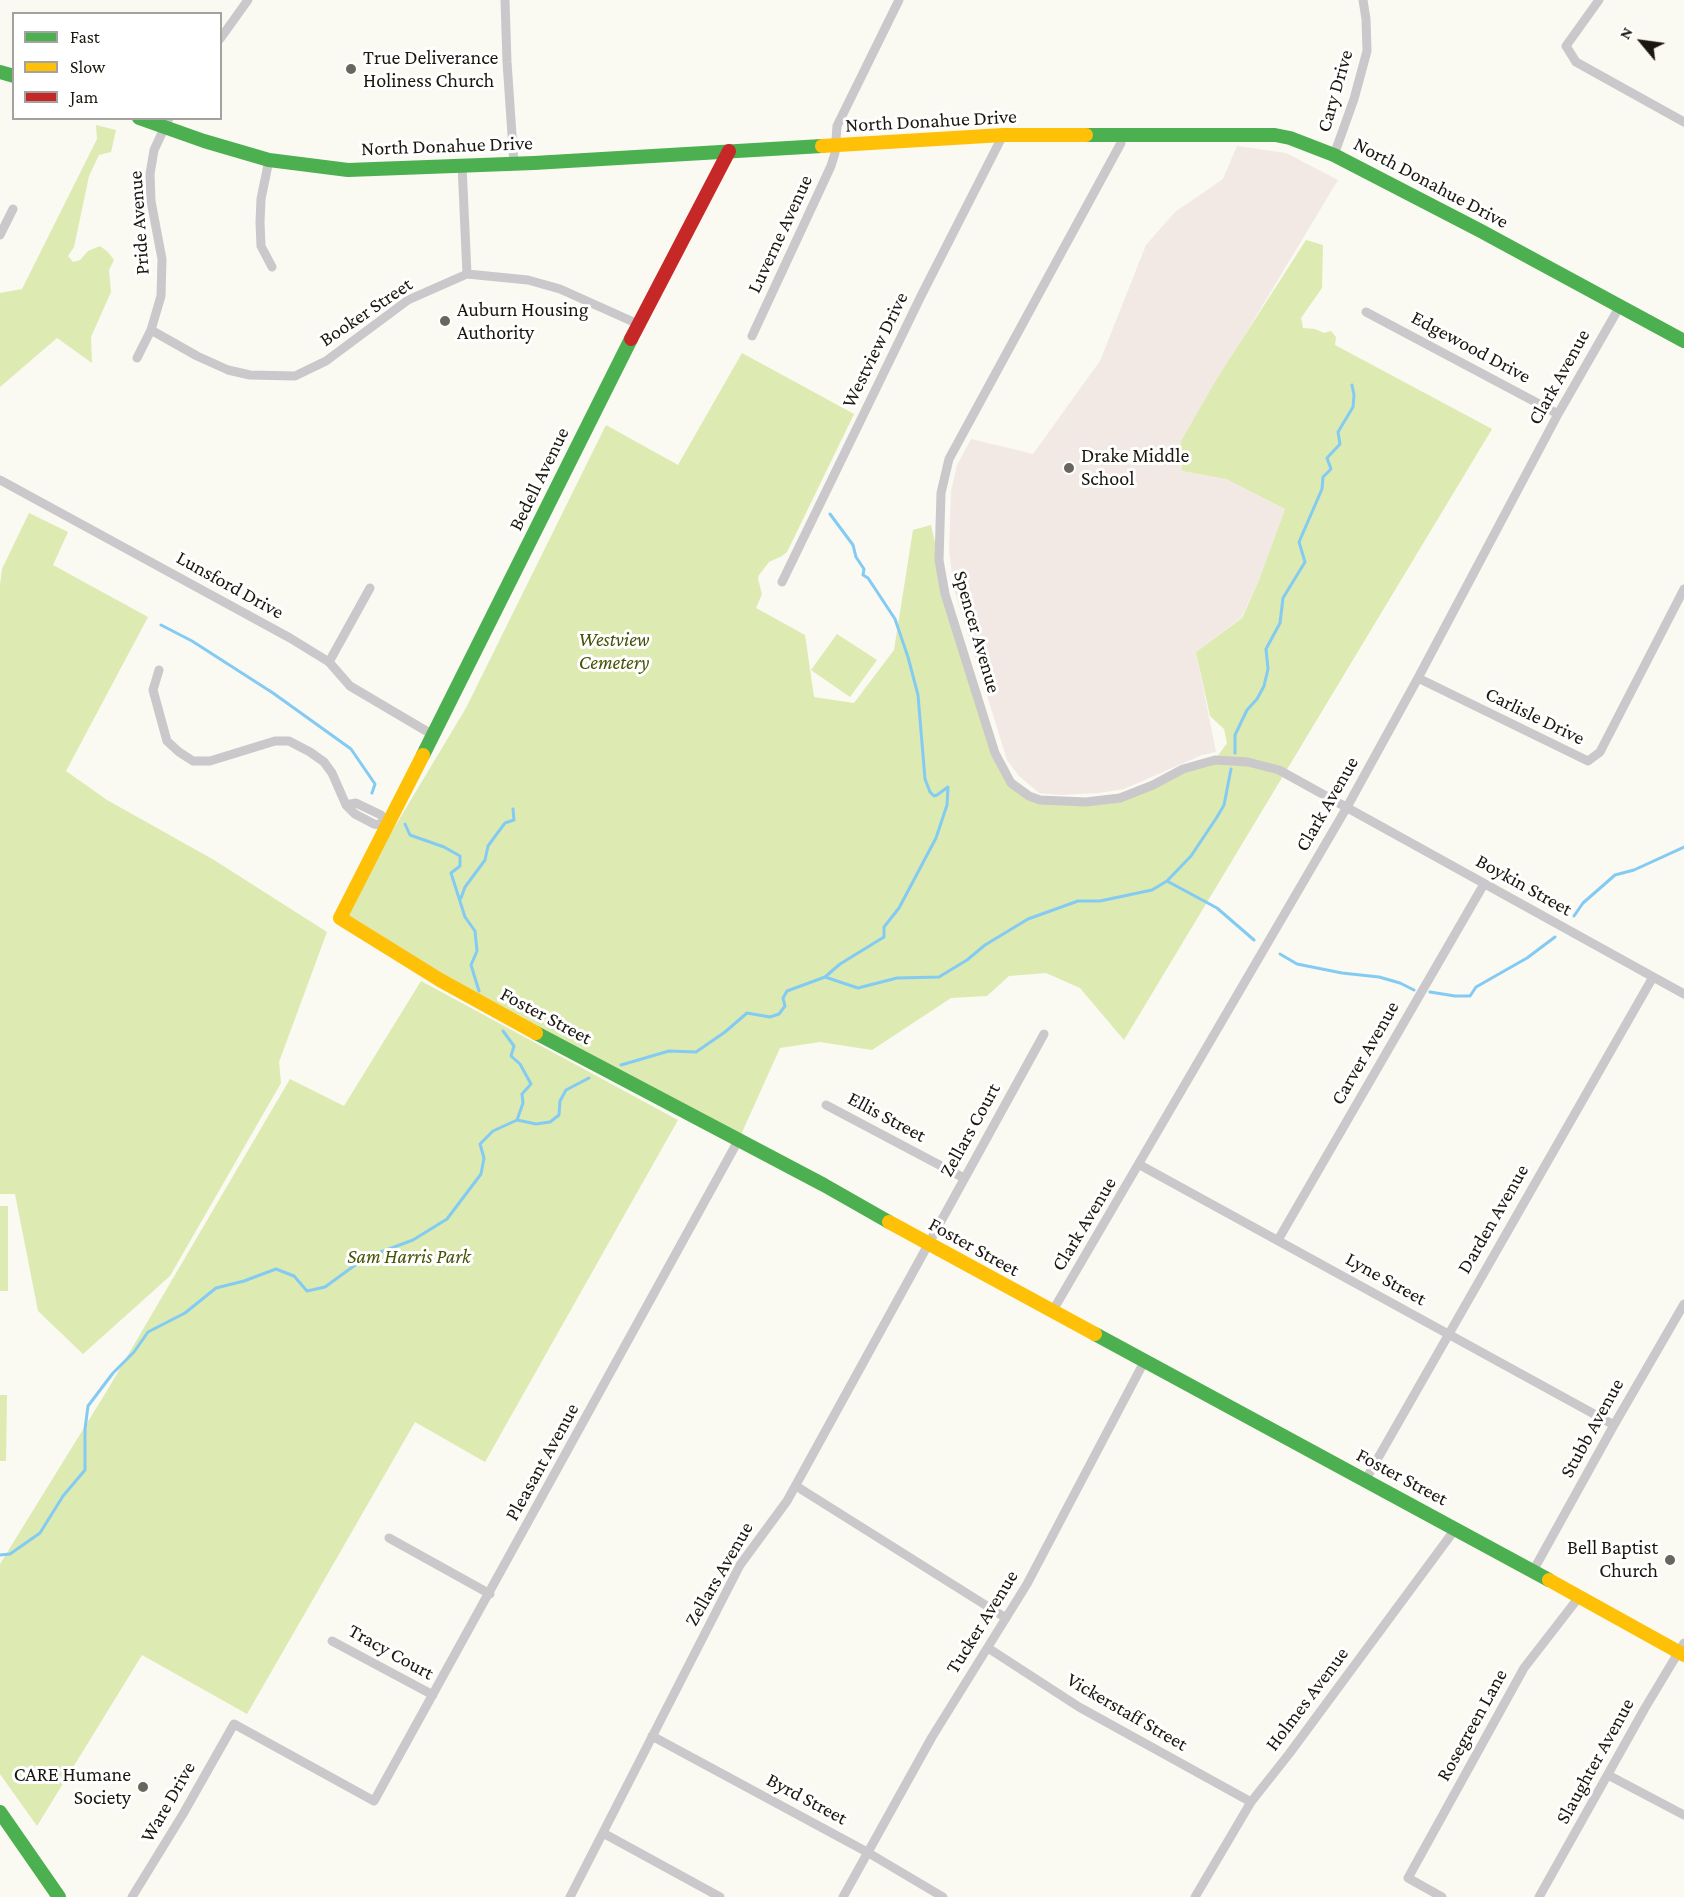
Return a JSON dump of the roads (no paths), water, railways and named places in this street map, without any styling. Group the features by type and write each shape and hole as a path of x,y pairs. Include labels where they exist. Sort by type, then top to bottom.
{"street":[{"path":"222,36 248,0"},
{"path":"505,0 514,164"},
{"name":"Luverne Avenue","path":"752,336 831,166 837,126 899,0"},
{"name":"Cary Drive","path":"1334,155 1354,99 1367,51 1363,0"},
{"path":"1599,0 1566,46 1576,62 1684,122"},
{"name":"North Donahue Drive","path":"150,120 166,123 269,160 348,170 514,164 1003,135 1275,135 1290,138 1334,155 1684,341"},
{"name":"Pride Avenue","path":"136,358 151,330 161,296 162,260 151,201 150,174 154,150 166,123"},
{"name":"Westview Drive","path":"782,582 921,296 1003,135"},
{"name":"Spencer Avenue","path":"1120,135 1120,143 949,459 941,493 939,560 945,594 995,753 1011,783 1029,796 1052,802 1086,802 1119,798 1153,785 1183,769 1215,760 1248,762 1279,770 1347,807"},
{"name":"Bedell Avenue","path":"387,826 638,324 729,151"},
{"path":"269,160 261,199 260,222 261,246 272,267"},
{"path":"462,165 466,274"},
{"path":"0,235 13,209"},
{"name":"Booker Street","path":"151,330 197,356 228,370 250,375 295,376 326,361 408,300 466,274 528,280 560,289 638,324"},
{"name":"Clark Avenue","path":"1052,1312 1140,1165 1347,807 1558,414 1620,306"},
{"name":"Edgewood Drive","path":"1366,312 1558,414"},
{"name":"Lunsford Drive","path":"0,480 290,638 329,662 350,686 433,735"},
{"path":"329,662 370,588"},
{"name":"Carlisle Drive","path":"1418,678 1588,761 1600,752 1684,589"},
{"path":"159,670 153,690 167,741 179,752 193,761 210,761 275,741 289,741 310,752 333,772 346,805 356,803 381,815 387,826"},
{"name":"Boykin Street","path":"1347,807 1684,994"},
{"name":"Foster Street","path":"387,826 340,918 491,1009 739,1139 1144,1362 1366,1479 1579,1597 1682,1650"},
{"name":"Carver Avenue","path":"1278,1240 1484,884"},
{"name":"Darden Avenue","path":"1366,1479 1653,977"},
{"name":"Zellars Court","path":"927,1244 1044,1034"},
{"name":"Ellis Street","path":"826,1105 964,1178"},
{"name":"Pleasant Avenue","path":"234,1724 374,1801 739,1139"},
{"name":"Lyne Street","path":"1140,1165 1614,1425"},
{"name":"Zellars Avenue","path":"570,1897 740,1565 796,1486 927,1244"},
{"name":"Stubb Avenue","path":"1533,1571 1684,1304"},
{"name":"Tucker Avenue","path":"843,1897 932,1737 1027,1584 1144,1362"},
{"path":"796,1486 1006,1618"},
{"name":"Holmes Avenue","path":"1195,1897 1251,1802 1456,1528"},
{"path":"389,1538 490,1594"},
{"name":"Rosegreen Lane","path":"1442,1897 1408,1878 1524,1668 1579,1597"},
{"name":"Tracy Court","path":"332,1641 432,1695"},
{"name":"Vickerstaff Street","path":"988,1648 1089,1713 1251,1802"},
{"name":"Slaughter Avenue","path":"1539,1897 1682,1650"},
{"name":"Ware Drive","path":"132,1897 234,1724"},
{"name":"Byrd Street","path":"652,1736 867,1852 943,1897"},
{"path":"1608,1775 1684,1815"},
{"path":"0,1812 59,1897"},
{"path":"603,1833 720,1897"}],"waterway":[{"path":"1235,753 1235,735 1247,710 1257,699 1264,686 1268,669 1266,649 1280,623 1283,598 1305,562 1299,542 1322,489 1323,477 1331,469 1327,458 1340,444 1338,432 1353,407 1352,385"},
{"path":"621,1065 669,1051 696,1052 747,1013 770,1017 779,1014 785,1006 783,998 787,991 825,977 840,964 884,937 884,927 899,908 936,838 947,805 948,787 934,796 925,779 918,695 908,657 895,619 868,578 863,575 864,569 856,557 853,545 830,514"},
{"path":"161,625 192,641 273,693 351,749 375,784 372,793"},
{"path":"1167,881 1191,856 1224,805 1231,769"},
{"path":"461,898 465,887 485,860 488,846 505,823 514,820 513,809"},
{"path":"405,824 410,835 444,847 460,856 460,866 451,873 465,917 475,931 477,951 471,965 479,991"},
{"path":"1574,916 1583,903 1615,875 1634,870 1684,847"},
{"path":"825,977 858,988 897,978 939,977 1028,919 1078,901 1100,901 1152,890 1167,881 1217,908 1254,940"},
{"path":"1430,992 1470,996 1476,987 1527,958 1555,937"},
{"path":"1280,954 1297,964 1342,973 1379,977 1414,990"},
{"path":"503,1031 514,1046 511,1056 520,1064 531,1084 522,1094 523,1103 517,1120"},
{"path":"378,1253 413,1240 447,1219 481,1174 484,1158 480,1144 493,1131 517,1120 536,1124 550,1122 559,1115 560,1101 566,1090 589,1078"},
{"path":"0,1555 10,1554 40,1533 63,1496 85,1470 85,1429 88,1406 148,1332 185,1313 216,1288 276,1269 294,1276 307,1291 325,1287 362,1260"}],"place":[{"name":"True Deliverance Holiness Church","path":"351,69"},
{"name":"Auburn Housing Authority","path":"445,321"},
{"name":"Drake Middle School","path":"1069,468"},
{"name":"Bell Baptist Church","path":"1670,1560"},
{"name":"CARE Humane Society","path":"143,1787"}],"park label":[{"name":"Westview Cemetery","path":"614,652"},
{"name":"Sam Harris Park","path":"409,1257"}]}
